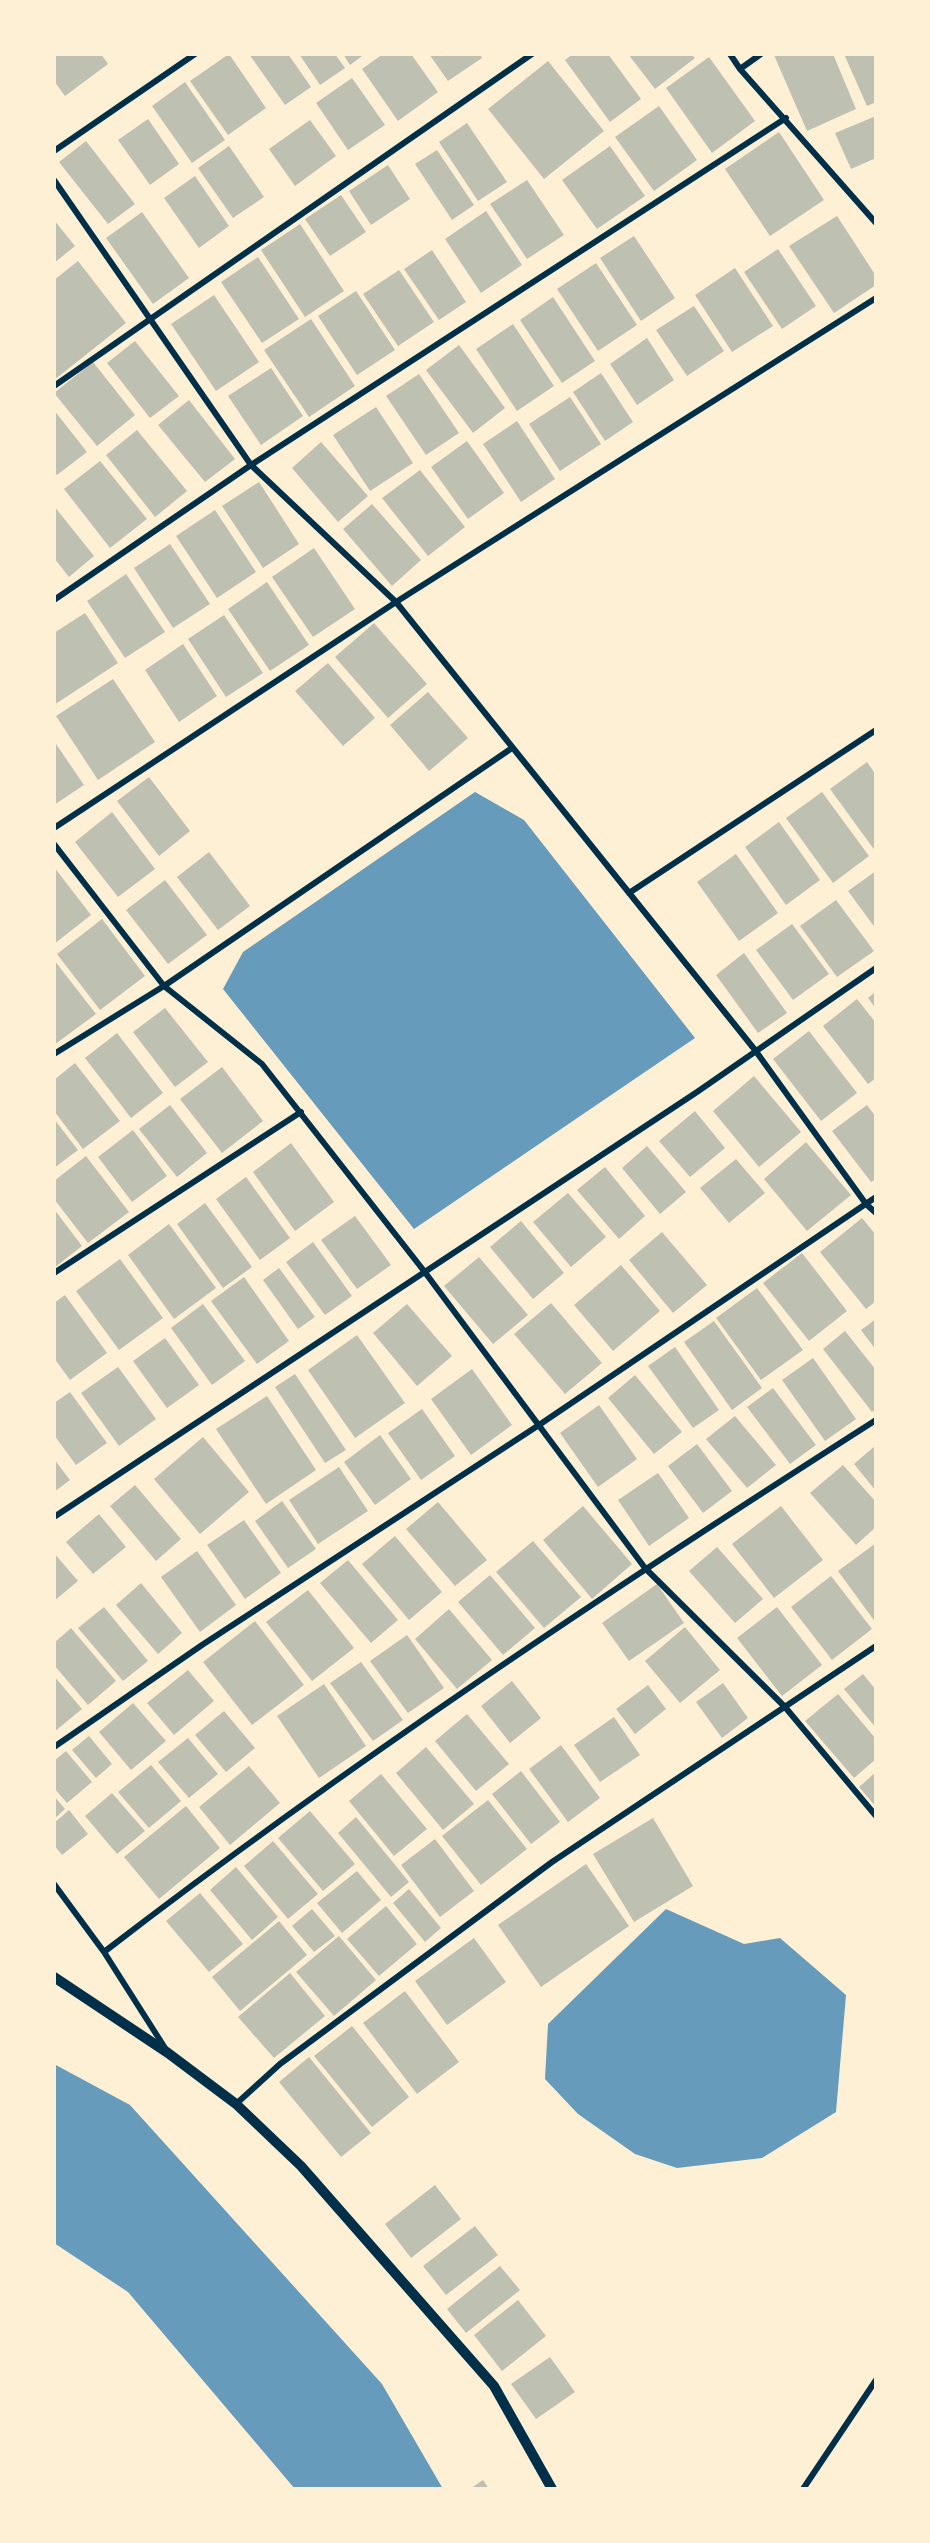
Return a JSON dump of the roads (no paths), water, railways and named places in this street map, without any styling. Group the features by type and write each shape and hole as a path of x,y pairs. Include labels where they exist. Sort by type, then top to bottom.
{"street":[{"path":"54,151 195,54"},
{"path":"54,386 532,54"},
{"path":"730,54 740,69 786,118 876,222"},
{"path":"740,69 761,54"},
{"path":"54,600 250,465 786,118"},
{"path":"54,180 250,465 396,602 756,1050 866,1204 876,1213"},
{"path":"54,828 396,602 876,298"},
{"path":"630,894 876,730"},
{"path":"54,1054 165,986 512,748"},
{"path":"54,844 165,986 262,1064 424,1271 645,1568 785,1707 876,1816"},
{"path":"54,1517 698,1092 876,969"},
{"path":"54,1273 301,1112"},
{"path":"54,1748 202,1645 539,1425 876,1197"},
{"path":"104,1952 367,1758 645,1568 876,1420"},
{"path":"236,2104 280,2064 552,1862 876,1646"},
{"path":"54,1884 104,1952 168,2053"},
{"path":"54,1977 168,2053 236,2104 301,2166 494,2386 552,2489"},
{"path":"803,2489 876,2380"}],"water":[{"path":"475,792 524,820 695,1038 414,1229 223,989 243,952"},
{"path":"666,1909 744,1944 780,1938 846,1995 836,2112 762,2158 677,2168 635,2154 578,2114 545,2079 548,2024"},
{"path":"54,2064 130,2105 382,2384 443,2489 295,2489 128,2292 54,2243"}]}
